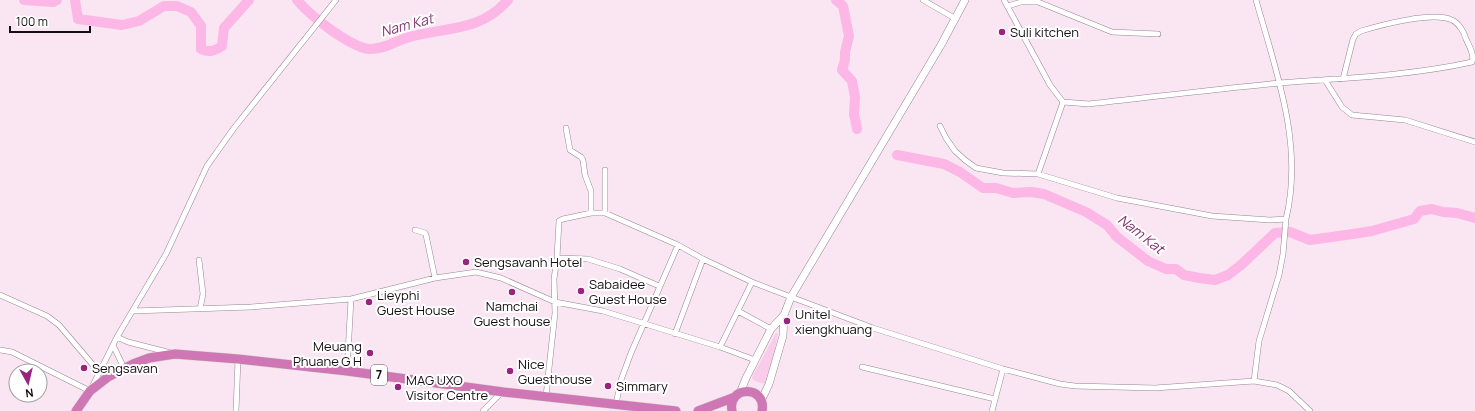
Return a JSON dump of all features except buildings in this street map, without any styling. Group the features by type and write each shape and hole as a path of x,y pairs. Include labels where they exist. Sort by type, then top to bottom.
{"highway":[{"name":"7","path":"76,411 90,391 108,377 124,368 149,358 176,354 348,371 503,392 676,411"},
{"path":"698,411 747,391 754,393 761,401 762,411"},
{"path":"732,411 731,403 737,395"}],"street":[{"path":"0,350 12,352 90,391 117,336 166,254 207,166 234,128 336,0"},
{"path":"923,0 956,19"},
{"path":"737,395 771,329 784,314 791,298 941,45 966,0"},
{"path":"1004,0 1050,85 1062,102"},
{"path":"1254,381 1259,341 1279,275 1283,254 1286,218 1290,201 1293,160 1290,132 1279,83 1256,0"},
{"path":"1008,6 1021,2 1038,1 1112,32 1158,34"},
{"path":"1062,102 1089,104 1279,83 1343,79 1452,66 1472,62 1473,57 1465,34 1457,23 1452,20 1437,17 1399,21 1361,31 1356,34 1353,39 1343,79"},
{"path":"1325,80 1342,107 1352,115 1405,120 1475,142"},
{"path":"1038,174 1062,102"},
{"path":"940,126 955,151 976,168 1003,173 1038,174 1117,198 1212,216 1270,220 1286,218"},
{"path":"566,128 570,150 583,160 585,175 591,191 591,213"},
{"path":"605,170 605,213"},
{"path":"546,396 555,313 554,279 559,221 591,213 605,213 678,245 703,259 752,282 791,298 873,328 1003,369 1060,384 1075,386 1155,388 1254,381 1277,385 1289,391 1310,411"},
{"path":"415,230 425,233 426,235 435,278"},
{"path":"616,404 631,353 678,245"},
{"path":"557,258 588,259 620,269 659,286"},
{"path":"675,334 703,259"},
{"path":"199,260 203,294 200,309"},
{"path":"133,311 251,307 351,299 435,278 476,272 492,275 555,302 603,311 720,347 755,360"},
{"path":"720,347 752,282"},
{"path":"0,295 47,316 59,325 99,372"},
{"path":"348,371 351,299"},
{"path":"738,311 771,329"},
{"path":"761,401 769,384 783,336 784,314"},
{"path":"117,336 128,342 176,354"},
{"path":"113,345 124,368"},
{"path":"236,411 238,359"},
{"path":"862,367 995,400"},
{"path":"992,411 1003,369"},
{"path":"484,411 503,392"}],"shaded area":[{"path":"776,333 778,334 769,380 767,383 755,381 752,378 753,375"}],"waterway":[{"name":"Nam Kat","path":"24,0 53,2 57,0"},
{"name":"Nam Kat","path":"75,0 78,19 122,25 139,21 164,6 177,6 191,12 201,26 201,49 209,51 222,46 224,28 249,0"},
{"name":"Nam Kat","path":"297,0 320,22 341,37 351,43 369,49 381,48 407,37 476,23 498,10 508,0"},
{"name":"Nam Kat","path":"836,0 843,6 849,36 842,70 852,81 855,97 854,114 857,129"},
{"name":"Nam Kat","path":"897,155 944,164 960,172 983,188 996,188 1013,193 1031,192 1044,194 1086,212 1107,225 1117,237 1148,261 1166,269 1176,269 1184,275 1215,280 1228,275 1241,265 1275,233 1290,232 1310,240 1346,235 1372,231 1414,219 1420,211 1432,209 1443,212 1457,213 1475,218"}],"place":[{"name":"Suli kitchen","path":"1002,32"},
{"name":"Sengsavanh Hotel","path":"466,262"},
{"name":"Sabaidee Guest House","path":"581,291"},
{"name":"Namchai Guest house","path":"512,292"},
{"name":"Lieyphi Guest House","path":"369,302"},
{"name":"Unitel xiengkhuang","path":"787,321"},
{"name":"Meuang Phuane G H","path":"370,353"},
{"name":"Sengsavan","path":"84,368"},
{"name":"Nice Guesthouse","path":"510,371"},
{"name":"Simmary","path":"608,386"},
{"name":"MAG UXO Visitor Centre","path":"398,387"}]}
